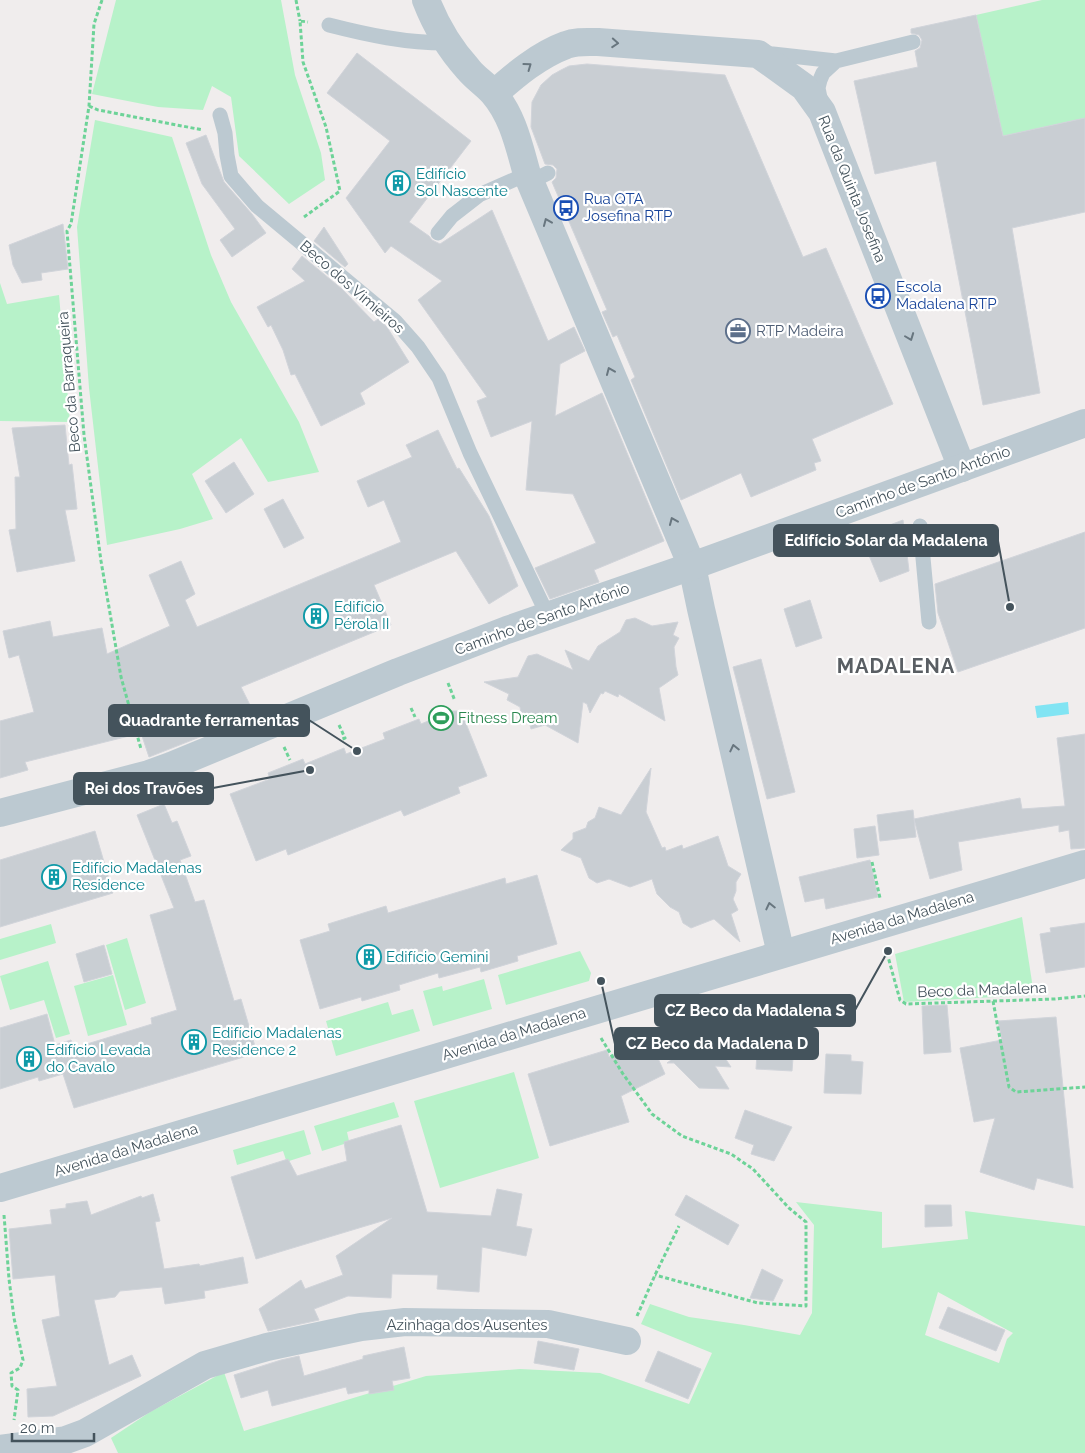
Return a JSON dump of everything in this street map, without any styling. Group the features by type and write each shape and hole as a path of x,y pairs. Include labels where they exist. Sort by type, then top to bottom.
{"street":[{"path":"426,0 446,43 468,70 494,94 511,122 519,144 535,176 692,566 781,954"},
{"path":"494,94 532,62 566,45 580,42 758,54"},
{"name":"Rua da Quinta Josefina","path":"758,54 804,87 822,112 962,468"},
{"name":"Caminho de Santo António","path":"0,813 156,772 398,672 548,616 692,566 1085,423"},
{"name":"Avenida da Madalena","path":"0,1188 1085,864"},
{"name":"Azinhaga dos Ausentes","path":"5,1448 66,1440 85,1433 205,1365 267,1347 361,1327 405,1322 548,1324 627,1341"}],"lane":[{"path":"329,25 376,37 420,43 446,43"},
{"path":"758,54 836,61 913,42"},
{"path":"822,112 818,88 820,80 823,73 836,61"},
{"name":"Beco dos Vimieiros","path":"220,115 225,133 231,176 257,206 395,321 418,347 439,378 470,453 548,616"},
{"path":"438,233 452,216 479,195 535,176"},
{"path":"920,526 930,622"}],"path":[{"name":"Beco da Barraqueira","path":"102,0 94,24 88,106 71,224 67,231 84,435 101,561 122,677 142,753"},
{"path":"286,230 340,191 326,127 303,62 300,21 296,0"},
{"path":"300,21 329,25"},
{"path":"88,106 98,110 184,127 225,133"},
{"path":"446,676 456,701"},
{"path":"411,708 415,717"},
{"path":"337,720 345,738 340,740"},
{"path":"872,862 880,898"},
{"name":"Beco da Madalena","path":"887,952 900,1000 906,1004 1055,999 1085,996"},
{"path":"993,1001 1009,1087 1012,1090 1016,1092 1085,1087"},
{"path":"600,1036 623,1074 652,1114 682,1136 731,1154 753,1169 789,1208 806,1222 806,1306 758,1303 655,1275"},
{"path":"4,1214 14,1318 23,1360 20,1368 11,1373 12,1386 18,1390 5,1448"},
{"path":"627,1341 655,1275 679,1226"}],"green space":[{"path":"116,0 281,0 295,75 321,153 325,180 289,204 239,156 231,97 212,86 203,110 158,107 92,94"},
{"path":"1042,0 1085,0 1085,118 1003,136 976,15"},
{"path":"95,120 172,137 211,255 231,302 299,422 319,472 268,482 241,438 192,474 213,519 180,529 107,545 89,388 77,227"},
{"path":"0,283 7,304 59,295 70,422 0,421"},
{"path":"1022,917 1034,995 904,1002 895,954"},
{"path":"51,924 56,943 0,960 0,939"},
{"path":"127,938 146,1003 125,1010 106,945"},
{"path":"580,951 591,973 589,981 506,1005 498,975"},
{"path":"48,961 70,1034 56,1038 44,1000 10,1010 0,976"},
{"path":"113,975 127,1025 88,1036 74,986"},
{"path":"484,979 492,1009 433,1026 423,991 442,986 443,991"},
{"path":"388,1002 392,1015 413,1009 420,1031 336,1056 326,1021"},
{"path":"514,1072 539,1158 440,1188 414,1101"},
{"path":"394,1102 399,1117 347,1132 349,1141 322,1151 314,1126"},
{"path":"304,1130 311,1154 289,1161 286,1160 283,1151 237,1165 233,1150"},
{"path":"796,1202 882,1212 882,1248 968,1239 965,1211 1085,1226 1085,1453 118,1453 111,1438 150,1412 224,1372 244,1431 426,1376 520,1369 600,1373 689,1404 712,1353 641,1324 650,1304 689,1317 800,1335 812,1313 814,1225","holes":["938,1292 1013,1333 1007,1339 999,1363 925,1335"]}],"water":[{"path":"1068,702 1069,714 1037,718 1035,706"}],"building":[{"path":"976,15 1003,136 1085,118 1085,212 1012,228 1040,393 983,405 936,161 875,174 854,81 918,67 915,51 920,48 922,40 919,35 911,33 911,29"},
{"path":"357,53 471,141 409,222 440,244 492,210 548,341 574,327 585,351 560,364 555,416 602,393 664,541 594,570 599,582 550,599 535,568 596,543 573,494 526,490 532,421 491,437 477,401 487,397 418,300 442,281 391,246 385,253 346,198 390,141 327,93"},
{"name":"RTP Madeira","path":"587,64 725,75 803,257 826,248 893,404 812,439 821,461 814,463 816,470 751,497 741,473 681,500 631,380 635,377 617,335 613,337 602,312 607,310 552,182 556,178 557,169 553,165 545,164 531,127 532,102 541,85 552,75 569,66"},
{"path":"206,135 224,182 266,233 232,257 220,240 235,229 202,184 186,143"},
{"path":"63,224 68,269 41,273 42,280 22,283 13,265 9,245"},
{"path":"324,227 348,264 345,267 314,241"},
{"path":"302,256 342,289 374,322 378,319 387,327 409,362 360,393 365,404 321,426 295,374 291,375 283,350 271,325 268,327 257,307 305,281 292,269"},
{"path":"65,425 69,465 72,464 77,509 65,510 75,561 17,572 9,530 16,529 15,477 20,477 12,428"},
{"path":"438,430 457,469 459,468 489,516 518,586 489,604 456,551 374,585 391,625 241,687 254,713 149,757 141,733 25,762 28,770 0,778 0,721 34,712 19,655 9,658 3,631 50,621 53,637 102,628 107,654 170,626 149,575 181,561 195,594 185,600 197,627 401,542 384,500 368,507 357,481 412,457 406,445"},
{"path":"234,462 254,494 226,513 205,481"},
{"path":"283,499 304,538 284,548 264,509"},
{"path":"903,520 909,571 880,582 861,536"},
{"path":"1085,532 1085,628 958,672 938,613 935,584"},
{"path":"810,600 822,638 796,647 784,609"},
{"path":"635,618 652,626 678,622 673,635 679,638 674,647 678,675 659,688 665,721 619,694 618,697 605,691 603,694 601,693 590,713 587,704 583,702 578,743 545,725 531,729 529,721 521,713 520,707 507,700 509,694 484,682 518,677 528,656 537,654 573,670 565,650 589,661 598,646 620,632 626,620"},
{"path":"761,659 795,792 767,799 733,667"},
{"path":"452,711 461,711 487,776 458,787 460,793 404,816 401,810 288,855 286,849 256,861 230,794 270,779 268,773 303,759 305,764 344,748 346,754 385,739 383,733 419,719 421,724"},
{"path":"1085,734 1085,848 1071,849 1069,830 1059,832 1059,825 958,842 962,870 930,879 914,819 1020,798 1022,809 1065,806 1057,738"},
{"path":"651,768 646,812 662,848 665,847 666,851 682,845 683,849 718,836 728,866 741,874 736,882 736,891 733,899 738,910 731,914 740,942 714,919 691,928 683,923 679,912 670,907 657,894 652,879 630,887 609,879 597,883 589,878 581,858 561,850 573,839 573,833 586,828 588,822 595,818 599,807 621,815"},
{"path":"164,804 172,823 177,821 191,856 180,860 195,902 204,900 234,1001 241,999 257,1053 74,1108 63,1074 39,1081 38,1077 0,1089 0,1028 47,1014 55,1045 71,1040 74,1048 152,1024 151,1018 177,1010 150,915 174,908 137,815"},
{"path":"913,810 916,837 880,841 877,815"},
{"path":"875,826 879,855 857,858 854,829"},
{"name":"Edifício Madalenas Residence","path":"95,831 113,893 0,927 0,860"},
{"path":"870,860 878,897 826,909 824,898 805,902 799,877"},
{"path":"537,875 557,944 517,956 518,961 481,972 480,967 439,978 438,973 399,985 400,990 362,1001 361,997 320,1009 300,940 330,931 328,924 386,906 388,913 505,878 506,884"},
{"path":"1085,923 1085,967 1046,973 1040,934 1051,932 1050,928"},
{"path":"104,945 112,974 84,982 76,954"},
{"path":"947,1005 951,1052 924,1054 922,1006"},
{"path":"1056,1017 1073,1188 1037,1178 1034,1190 980,1172 995,1118 974,1122 960,1048 1002,1040 998,1021"},
{"path":"771,1031 795,1032 792,1071 756,1069 758,1037 770,1037"},
{"path":"709,1034 731,1067 715,1066 729,1089 699,1088 674,1063 667,1063 671,1060 666,1054 688,1040 692,1046"},
{"path":"649,1038 665,1074 621,1096 629,1122 550,1146 528,1074 607,1050 609,1057"},
{"path":"826,1054 851,1055 851,1061 863,1062 861,1094 824,1093"},
{"path":"745,1110 792,1127 774,1161 751,1154 754,1145 735,1138"},
{"path":"401,1125 427,1212 491,1216 497,1189 522,1194 516,1226 532,1229 526,1256 482,1247 479,1292 437,1289 438,1275 392,1274 391,1298 348,1296 314,1309 319,1320 268,1331 259,1309 301,1280 305,1289 343,1275 336,1256 392,1218 256,1259 231,1177 288,1159 297,1176 347,1161 344,1142"},
{"path":"153,1194 160,1221 155,1222 164,1269 199,1264 200,1266 243,1257 248,1283 204,1291 205,1298 165,1304 162,1287 120,1291 115,1297 94,1300 109,1365 132,1355 141,1376 53,1416 28,1417 27,1389 57,1386 42,1320 60,1316 55,1275 13,1279 9,1229 52,1224 50,1210 66,1208 66,1204 87,1201 91,1215 141,1196 142,1198"},
{"path":"686,1195 739,1225 728,1245 675,1215"},
{"path":"925,1205 951,1205 952,1226 925,1227"},
{"path":"762,1269 783,1280 773,1301 750,1298"},
{"path":"948,1307 1005,1330 996,1351 939,1328"},
{"path":"538,1341 579,1349 574,1370 534,1363"},
{"path":"404,1347 410,1378 392,1381 394,1390 369,1394 369,1390 348,1394 346,1387 272,1406 268,1390 241,1398 234,1375 299,1356 304,1376 363,1359 363,1356"},
{"path":"658,1351 701,1369 688,1399 645,1381"}],"place":[{"name":"Edifício Sol Nascente","path":"398,183"},
{"name":"Rua QTA Josefina RTP","path":"566,208"},
{"name":"Escola Madalena RTP","path":"878,296"},
{"name":"RTP Madeira","path":"738,331"},
{"name":"Edifício Solar da Madalena","path":"1010,607"},
{"name":"Edifício Pérola II","path":"316,616"},
{"name":"Fitness Dream","path":"441,718"},
{"name":"Quadrante ferramentas","path":"357,751"},
{"name":"Rei dos Travões","path":"310,770"},
{"name":"Edifício Madalenas Residence","path":"54,877"},
{"name":"CZ Beco da Madalena S","path":"888,951"},
{"name":"Edifício Gemini","path":"369,957"},
{"name":"CZ Beco da Madalena D","path":"601,981"},
{"name":"Edifício Madalenas Residence 2","path":"194,1042"},
{"name":"Edifício Levada do Cavalo","path":"29,1059"}],"district":[{"name":"MADALENA","path":"896,666"}]}
